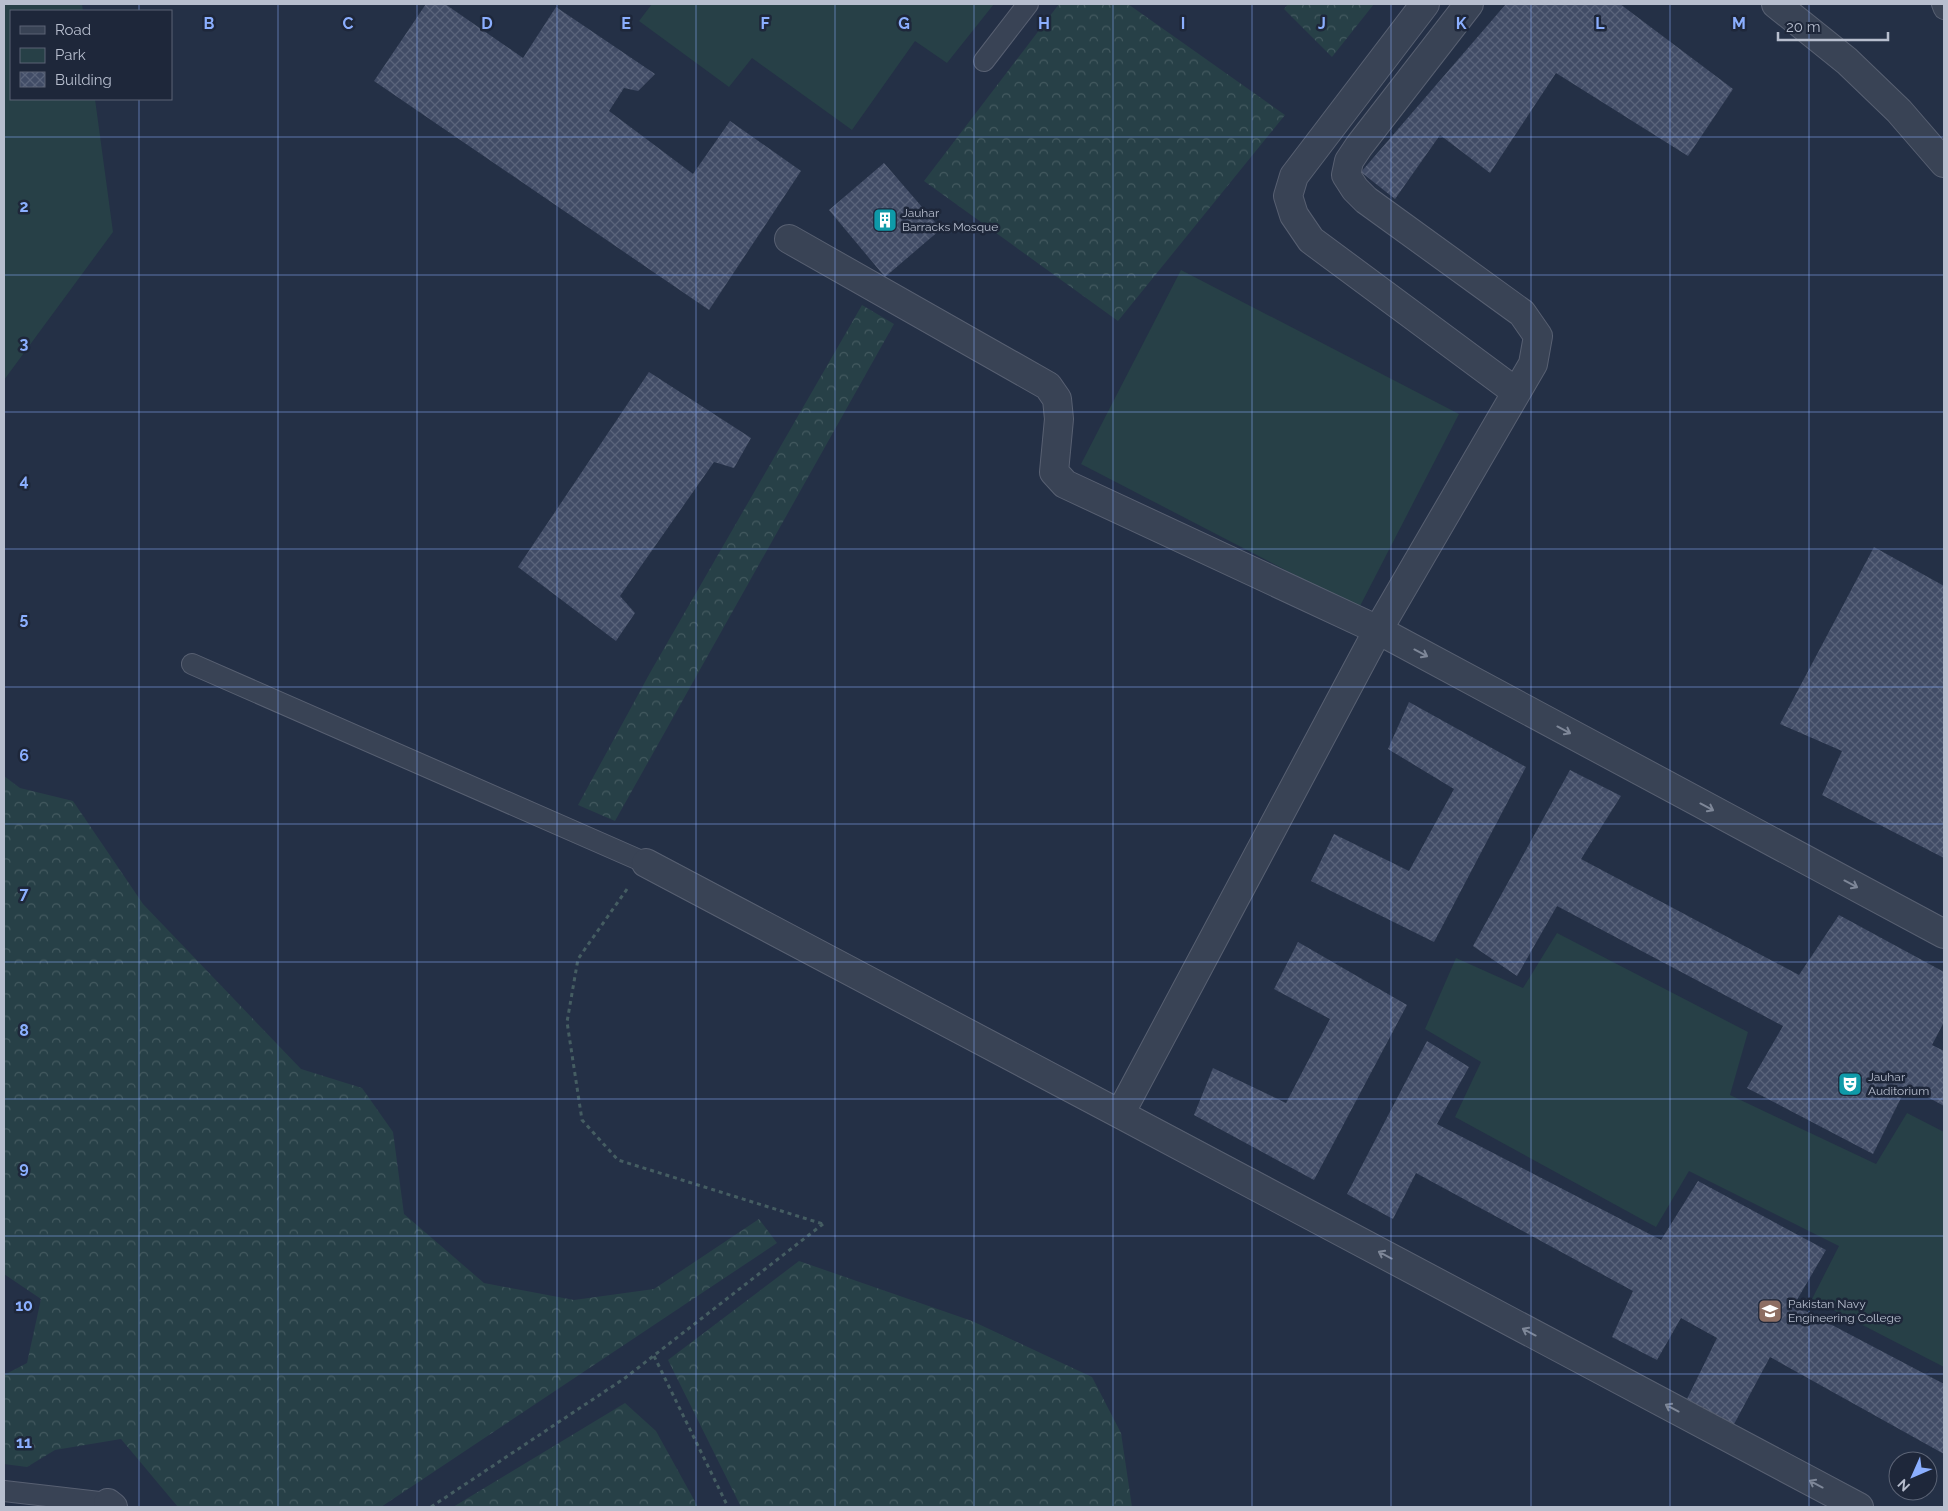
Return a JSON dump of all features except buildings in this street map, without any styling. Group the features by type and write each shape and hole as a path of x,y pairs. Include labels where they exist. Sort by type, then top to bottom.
{"street":[{"path":"1425,4 1294,176 1288,196 1294,216 1311,240 1516,392"},
{"path":"1120,1114 1378,630 1533,364 1538,336 1522,313 1366,200 1355,189 1346,175 1349,161 1359,146 1469,4"},
{"path":"1776,4 1847,61 1899,111 1944,163"},
{"path":"789,239 1048,386 1057,399 1059,420 1054,472 1066,484 1378,630 1944,934"},
{"path":"646,863 1859,1507"}],"lane":[{"path":"984,61 1028,4"},
{"path":"1942,4 1944,9"},
{"path":"192,664 646,863"},
{"path":"4,1491 111,1505"}],"path":[{"path":"431,1507 625,1378 823,1224 618,1160 582,1120 567,1022 578,959 646,863"},
{"path":"654,1356 728,1507"}],"green space":[{"path":"4,4 82,4 83,10 10,10 10,100 95,100 113,232 4,380"},
{"path":"652,4 994,4 947,63 915,41 852,130 752,58 729,87 639,21"},
{"path":"1059,4 1128,4 1285,115 1118,321 924,181"},
{"path":"1288,4 1374,4 1332,57 1284,9"},
{"path":"1181,270 1459,414 1359,608 1081,464"},
{"path":"862,305 894,324 615,821 578,805 651,671"},
{"path":"4,776 20,788 73,801 143,904 301,1069 362,1088 393,1132 404,1214 484,1283 574,1300 654,1289 759,1219 777,1243 381,1507 178,1507 121,1439 55,1450 27,1467 4,1464 4,1375 27,1363 41,1299 4,1274"},
{"path":"1557,933 1748,1032 1730,1095 1876,1164 1907,1113 1944,1132 1944,1367 1812,1299 1839,1246 1689,1171 1656,1227 1455,1117 1481,1062 1425,1029 1456,958 1523,988"},
{"path":"799,1261 972,1321 1092,1377 1121,1433 1132,1507 741,1507 668,1360"},
{"path":"625,1403 656,1431 698,1507 453,1507"}],"place":[{"name":"Jauhar Barracks Mosque","path":"885,220"},
{"name":"Jauhar Auditorium","path":"1850,1084"},
{"name":"Pakistan Navy Engineering College","path":"1770,1311"}]}
